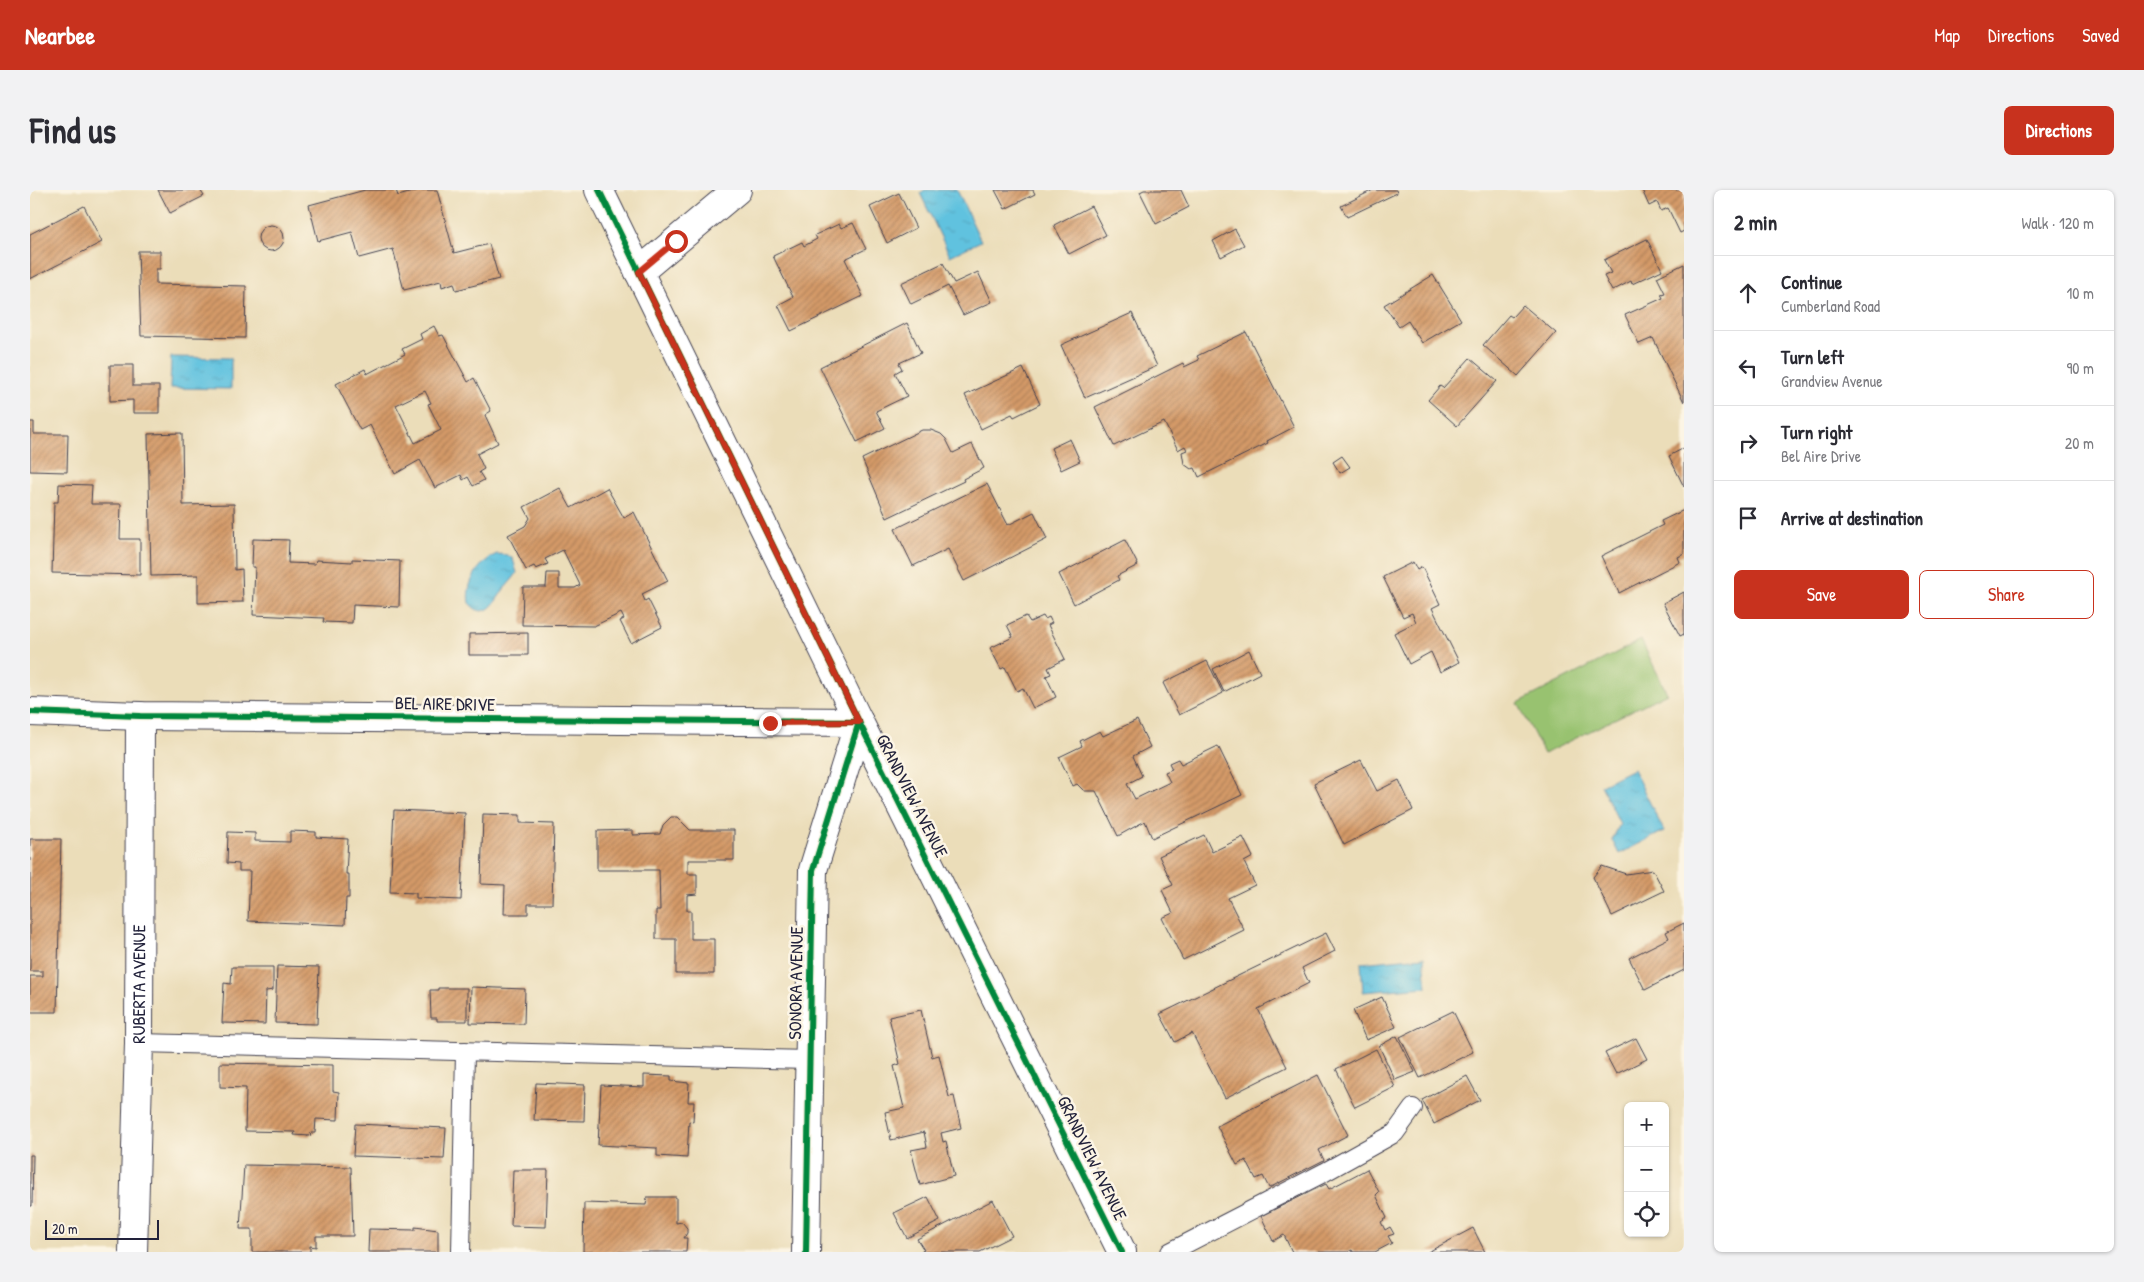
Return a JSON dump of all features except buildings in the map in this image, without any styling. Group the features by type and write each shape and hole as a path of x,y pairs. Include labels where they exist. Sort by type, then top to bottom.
{"street":[{"name":"GRANDVIEW AVENUE","path":"599,190 859,722 1122,1252"},
{"path":"639,272 737,190"},
{"name":"BEL AIRE DRIVE","path":"30,712 140,716 859,722"},
{"name":"RUBERTA AVENUE","path":"134,1252 139,1043 140,716"},
{"name":"SONORA AVENUE","path":"806,1252 813,870 859,722"}],"lane":[{"path":"139,1043 809,1060"},
{"path":"461,1252 464,1051"},
{"path":"1170,1252 1325,1172 1395,1133 1413,1108"}],"green space":[{"path":"1641,640 1667,693 1544,754 1518,703"}],"water":[{"path":"925,190 957,190 981,241 950,256 920,193"},
{"path":"171,357 231,358 231,389 170,388"},
{"path":"497,554 507,555 513,559 517,573 490,608 481,611 475,609 469,603 469,588 480,567"},
{"path":"1633,769 1664,831 1619,854 1612,840 1620,824 1601,785"},
{"path":"1424,957 1427,987 1363,992 1361,963"}],"cycle path":[{"path":"599,190 859,722 1122,1252"},
{"path":"30,712 140,716 859,722"},
{"path":"806,1252 813,870 859,722"}],"route":[{"path":"676,241 639,272 859,722 770,723"}]}
